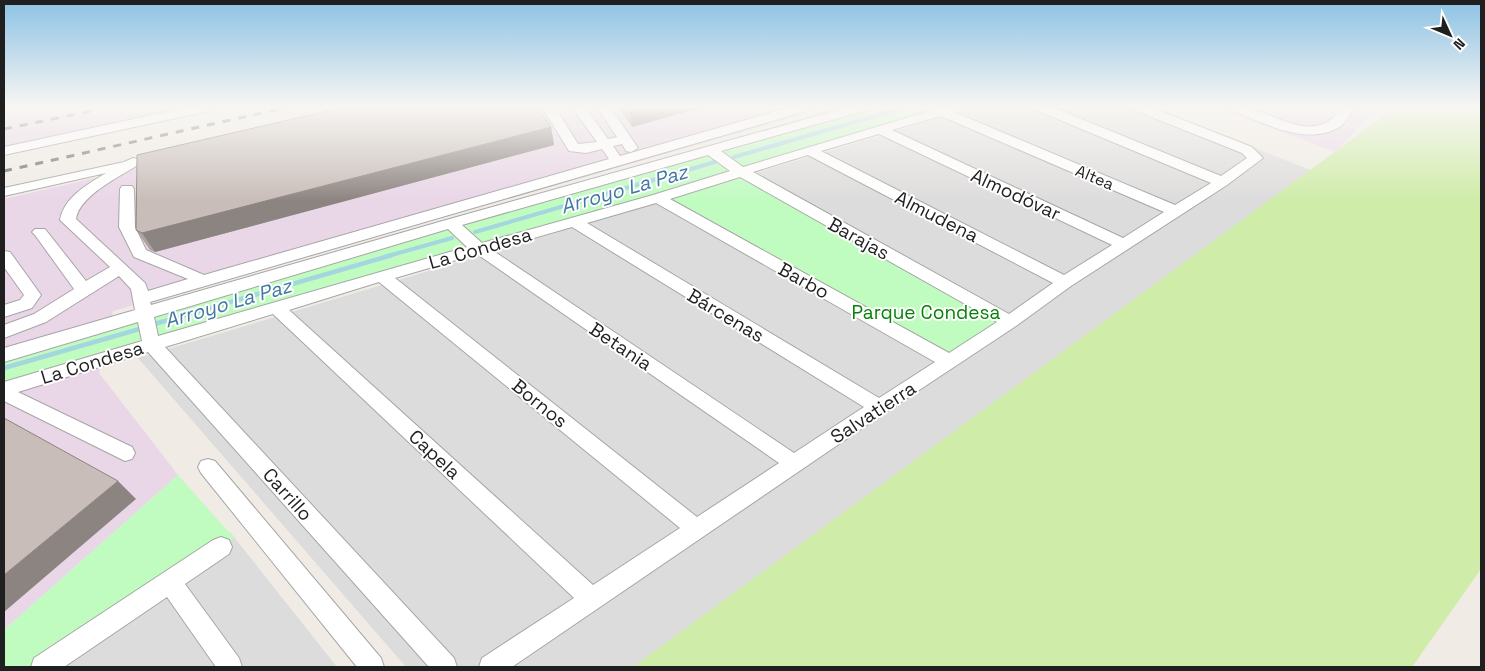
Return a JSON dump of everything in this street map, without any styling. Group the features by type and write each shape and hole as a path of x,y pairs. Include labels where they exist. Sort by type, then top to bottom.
{"street":[{"path":"4,151 63,138"},
{"path":"568,138 574,148 586,149 626,139 636,156"},
{"path":"600,138 617,161"},
{"path":"144,310 202,281 697,138"},
{"name":"La Condesa","path":"4,355 144,310 754,138"},
{"name":"La Condesa","path":"4,389 150,341 277,308 478,248 658,198 740,171 850,138"},
{"name":"Almodóvar","path":"898,138 1124,245"},
{"name":"Altea","path":"1010,138 1175,211"},
{"path":"1116,138 1222,182"},
{"name":"Salvatierra","path":"491,667 879,407 1010,322 1065,282 1222,182 1256,158 1247,150 1217,138"},
{"name":"Almudena","path":"809,150 1065,282"},
{"name":"Barajas","path":"710,151 740,171 1010,322"},
{"path":"4,192 138,161 80,197 71,205 67,213 68,220 139,288 150,341"},
{"path":"127,189 127,227 140,253 193,275 202,281"},
{"name":"Barbo","path":"658,198 950,362"},
{"name":"Bárcenas","path":"574,222 879,407"},
{"name":"Betania","path":"451,223 478,248 795,464"},
{"path":"40,232 85,291"},
{"path":"4,256 34,295 26,304 4,311"},
{"path":"4,332 40,318 120,268"},
{"name":"Bornos","path":"382,276 698,530"},
{"name":"Capela","path":"277,308 593,600"},
{"name":"Carrillo","path":"150,341 445,667"},
{"path":"4,393 125,452"},
{"path":"208,467 372,667"},
{"path":"43,667 221,547"},
{"path":"170,582 230,667"}],"shaded area":[{"path":"4,138 70,138 4,153"},
{"path":"265,138 721,138 113,311 99,373 178,475 4,630 4,199"},
{"path":"871,138 1231,138 1313,171 634,667 406,667 138,358"},
{"path":"1299,138 1348,138 1336,152"},
{"path":"230,532 337,667 30,667"}],"green space":[{"name":"Parque Condesa","path":"755,138 851,138 741,171 1010,322 950,362 658,198 151,344 4,389 4,355"},
{"path":"1353,138 1481,138 1481,569 1412,667 633,667"},
{"path":"178,475 234,538 43,667 4,667 4,630"}],"building":[{"path":"209,138 507,138 142,233 136,230 137,155"},
{"path":"4,418 118,481 4,575"}],"waterway":[{"name":"Arroyo La Paz","path":"734,157 798,138"},
{"name":"Arroyo La Paz","path":"475,232 715,162"},
{"name":"Arroyo La Paz","path":"388,256 452,238"},
{"name":"Arroyo La Paz","path":"151,325 392,255"},
{"name":"Arroyo La Paz","path":"4,368 143,328"}],"railway":[{"path":"4,171 149,138"}]}
